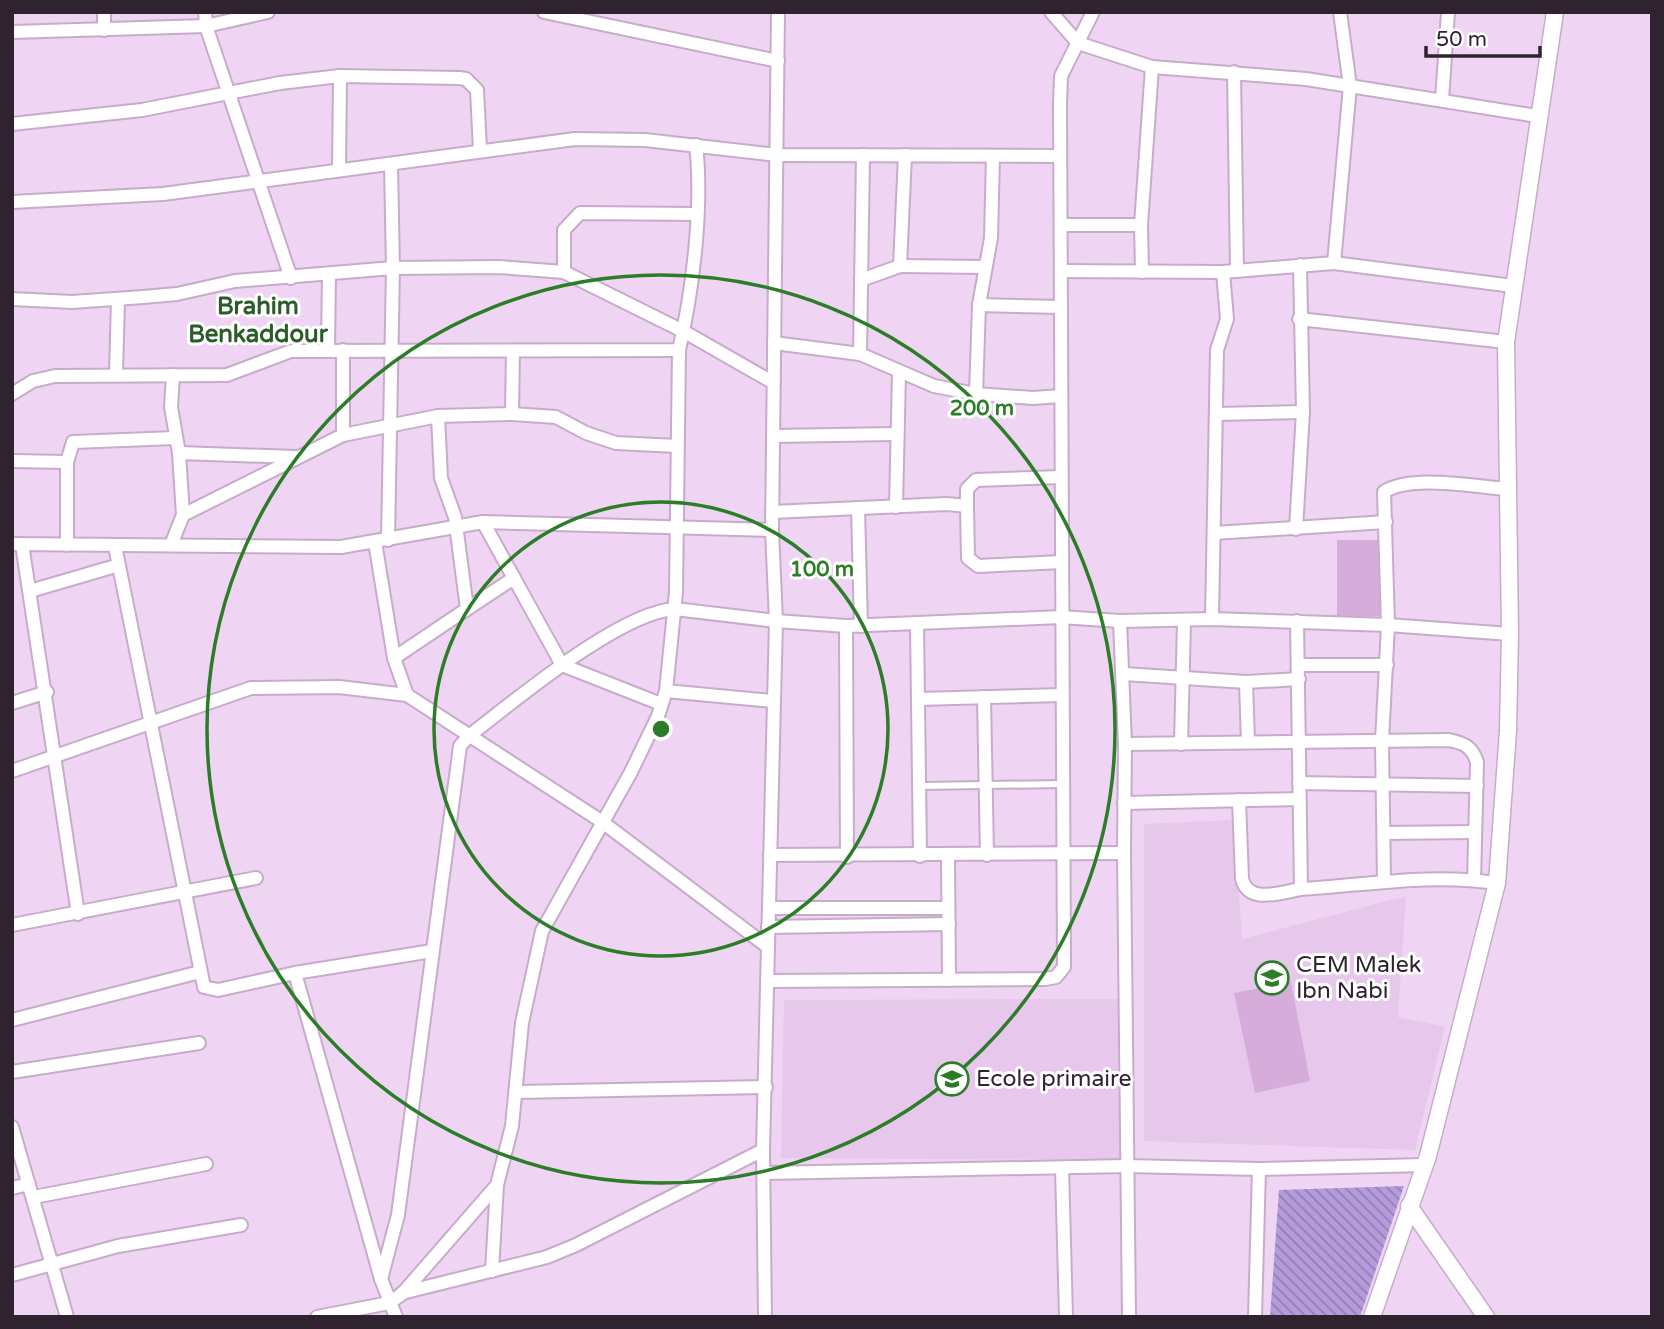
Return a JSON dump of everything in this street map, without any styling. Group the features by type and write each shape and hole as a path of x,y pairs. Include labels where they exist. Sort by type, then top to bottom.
{"street":[{"path":"104,12 104,30"},
{"path":"205,12 206,26 291,278"},
{"path":"12,32 206,26 268,12"},
{"path":"544,12 580,16 778,61"},
{"path":"765,1317 763,1150 776,621 772,512 778,12"},
{"path":"1051,12 1078,43 1092,50 1152,67 1234,72 1350,86 1537,116"},
{"path":"768,981 1045,979 1061,973 1064,967 1061,785 1061,76 1093,12"},
{"path":"1334,263 1350,86 1340,12"},
{"path":"1442,100 1448,12"},
{"path":"1372,1317 1425,1165 1497,883 1508,731 1510,634 1506,342 1537,116 1555,12"},
{"path":"1142,272 1141,225 1152,67"},
{"path":"1234,72 1237,271"},
{"path":"339,170 340,76"},
{"path":"12,124 142,110 280,83 340,76 466,79 477,90 480,150"},
{"path":"12,202 136,196 257,183 480,150 575,139 645,140 777,155 1059,156"},
{"path":"492,1271 497,1185 512,1126 522,1023 542,931 601,821 631,772 666,691 675,609 679,350 700,179 696,145"},
{"path":"860,354 863,155"},
{"path":"900,266 905,155"},
{"path":"976,394 979,305 991,238 993,156"},
{"path":"388,540 393,268 391,165"},
{"path":"564,272 564,230 580,214 696,214"},
{"path":"1061,225 1141,225"},
{"path":"1061,271 1223,272 1334,263 1513,286"},
{"path":"1296,528 1303,411 1299,319 1300,265"},
{"path":"861,280 900,266 985,268"},
{"path":"12,299 72,302 118,299 177,294 235,281 393,268 499,267 564,272 683,331 774,383"},
{"path":"1212,619 1217,350 1227,318 1223,272"},
{"path":"328,350 329,274"},
{"path":"116,374 118,299"},
{"path":"979,305 1061,307"},
{"path":"1299,319 1506,342"},
{"path":"775,343 860,354 934,386 976,394 1033,398 1061,396"},
{"path":"12,394 42,377 116,374 227,375 276,354 328,350 679,350"},
{"path":"343,350 343,435"},
{"path":"512,414 513,351"},
{"path":"896,506 899,373"},
{"path":"171,545 183,515 179,453 171,407 173,375"},
{"path":"1216,414 1303,411"},
{"path":"183,515 343,435 438,416 512,414 556,417 586,433 616,443 677,446"},
{"path":"438,416 441,478 456,526 467,609"},
{"path":"773,436 896,434"},
{"path":"66,545 67,462 73,442 175,438"},
{"path":"179,453 296,457"},
{"path":"12,461 67,462"},
{"path":"1061,477 976,480 967,489 968,558 978,566 1061,562"},
{"path":"1384,880 1382,741 1388,625 1384,492 1391,487 1417,483 1508,489"},
{"path":"772,512 896,506 967,506"},
{"path":"858,508 861,626"},
{"path":"483,522 562,665 662,704"},
{"path":"78,914 47,692 30,591 17,544 341,547 483,522 772,530"},
{"path":"1213,533 1386,522"},
{"path":"375,542 394,658 407,695"},
{"path":"116,547 204,987 213,991 295,973 432,951"},
{"path":"30,591 119,565"},
{"path":"394,658 514,578"},
{"path":"381,1279 398,1215 418,1085 432,951 460,746 470,735 562,665 642,617 660,610 675,609 846,626 1062,617 1120,621 1212,619 1388,625 1510,634"},
{"path":"1120,621 1125,744 1129,1317"},
{"path":"1181,744 1184,621"},
{"path":"1297,621 1301,888"},
{"path":"917,624 920,856"},
{"path":"846,626 847,857"},
{"path":"1124,674 1183,680 1246,682 1299,672 1387,665"},
{"path":"1246,682 1248,741"},
{"path":"12,771 251,688 339,687 407,695 601,821 768,947"},
{"path":"666,691 772,701"},
{"path":"12,703 47,692"},
{"path":"918,699 1062,695"},
{"path":"984,697 988,855"},
{"path":"1125,744 1449,740 1463,743 1475,754 1477,786 1474,880"},
{"path":"1299,783 1477,786"},
{"path":"1124,803 1298,799"},
{"path":"1239,800 1242,879 1247,891 1255,895 1384,880 1474,880 1497,883"},
{"path":"1384,833 1475,832"},
{"path":"770,855 847,857 1124,853"},
{"path":"948,856 949,980"},
{"path":"12,925 256,878"},
{"path":"769,908 948,908"},
{"path":"768,927 949,924"},
{"path":"12,1020 200,972"},
{"path":"295,973 381,1279 396,1317"},
{"path":"12,1072 199,1043"},
{"path":"517,1092 766,1087"},
{"path":"12,1127 67,1317"},
{"path":"402,1294 547,1257 576,1245 763,1150"},
{"path":"34,1197 206,1164"},
{"path":"765,1173 1126,1166 1259,1169 1425,1165"},
{"path":"1062,1168 1066,1317"},
{"path":"1255,1317 1259,1169"},
{"path":"12,1188 29,1184"},
{"path":"317,1317 389,1303 402,1294 497,1185"},
{"path":"1409,1206 1486,1317"},
{"path":"12,1275 118,1247 241,1225"}],"lane":[{"path":"920,786 1061,785"}],"shaded area":[{"path":"1337,540 1382,540 1382,616 1337,618"},
{"name":"CEM Malek Ibn Nabi","path":"1234,820 1242,939 1406,896 1398,1017 1445,1027 1415,1150 1144,1141 1144,824"},
{"path":"1291,982 1310,1081 1255,1093 1234,993"},
{"name":"Ecole primaire","path":"1121,999 1122,1160 781,1158 784,1000"}],"building":[{"path":"1404,1186 1360,1317 1270,1317 1279,1190"}],"place":[{"name":"CEM Malek Ibn Nabi","path":"1272,978"},
{"name":"Ecole primaire","path":"952,1079"}],"district":[{"name":"Brahim Benkaddour","path":"258,320"}]}
